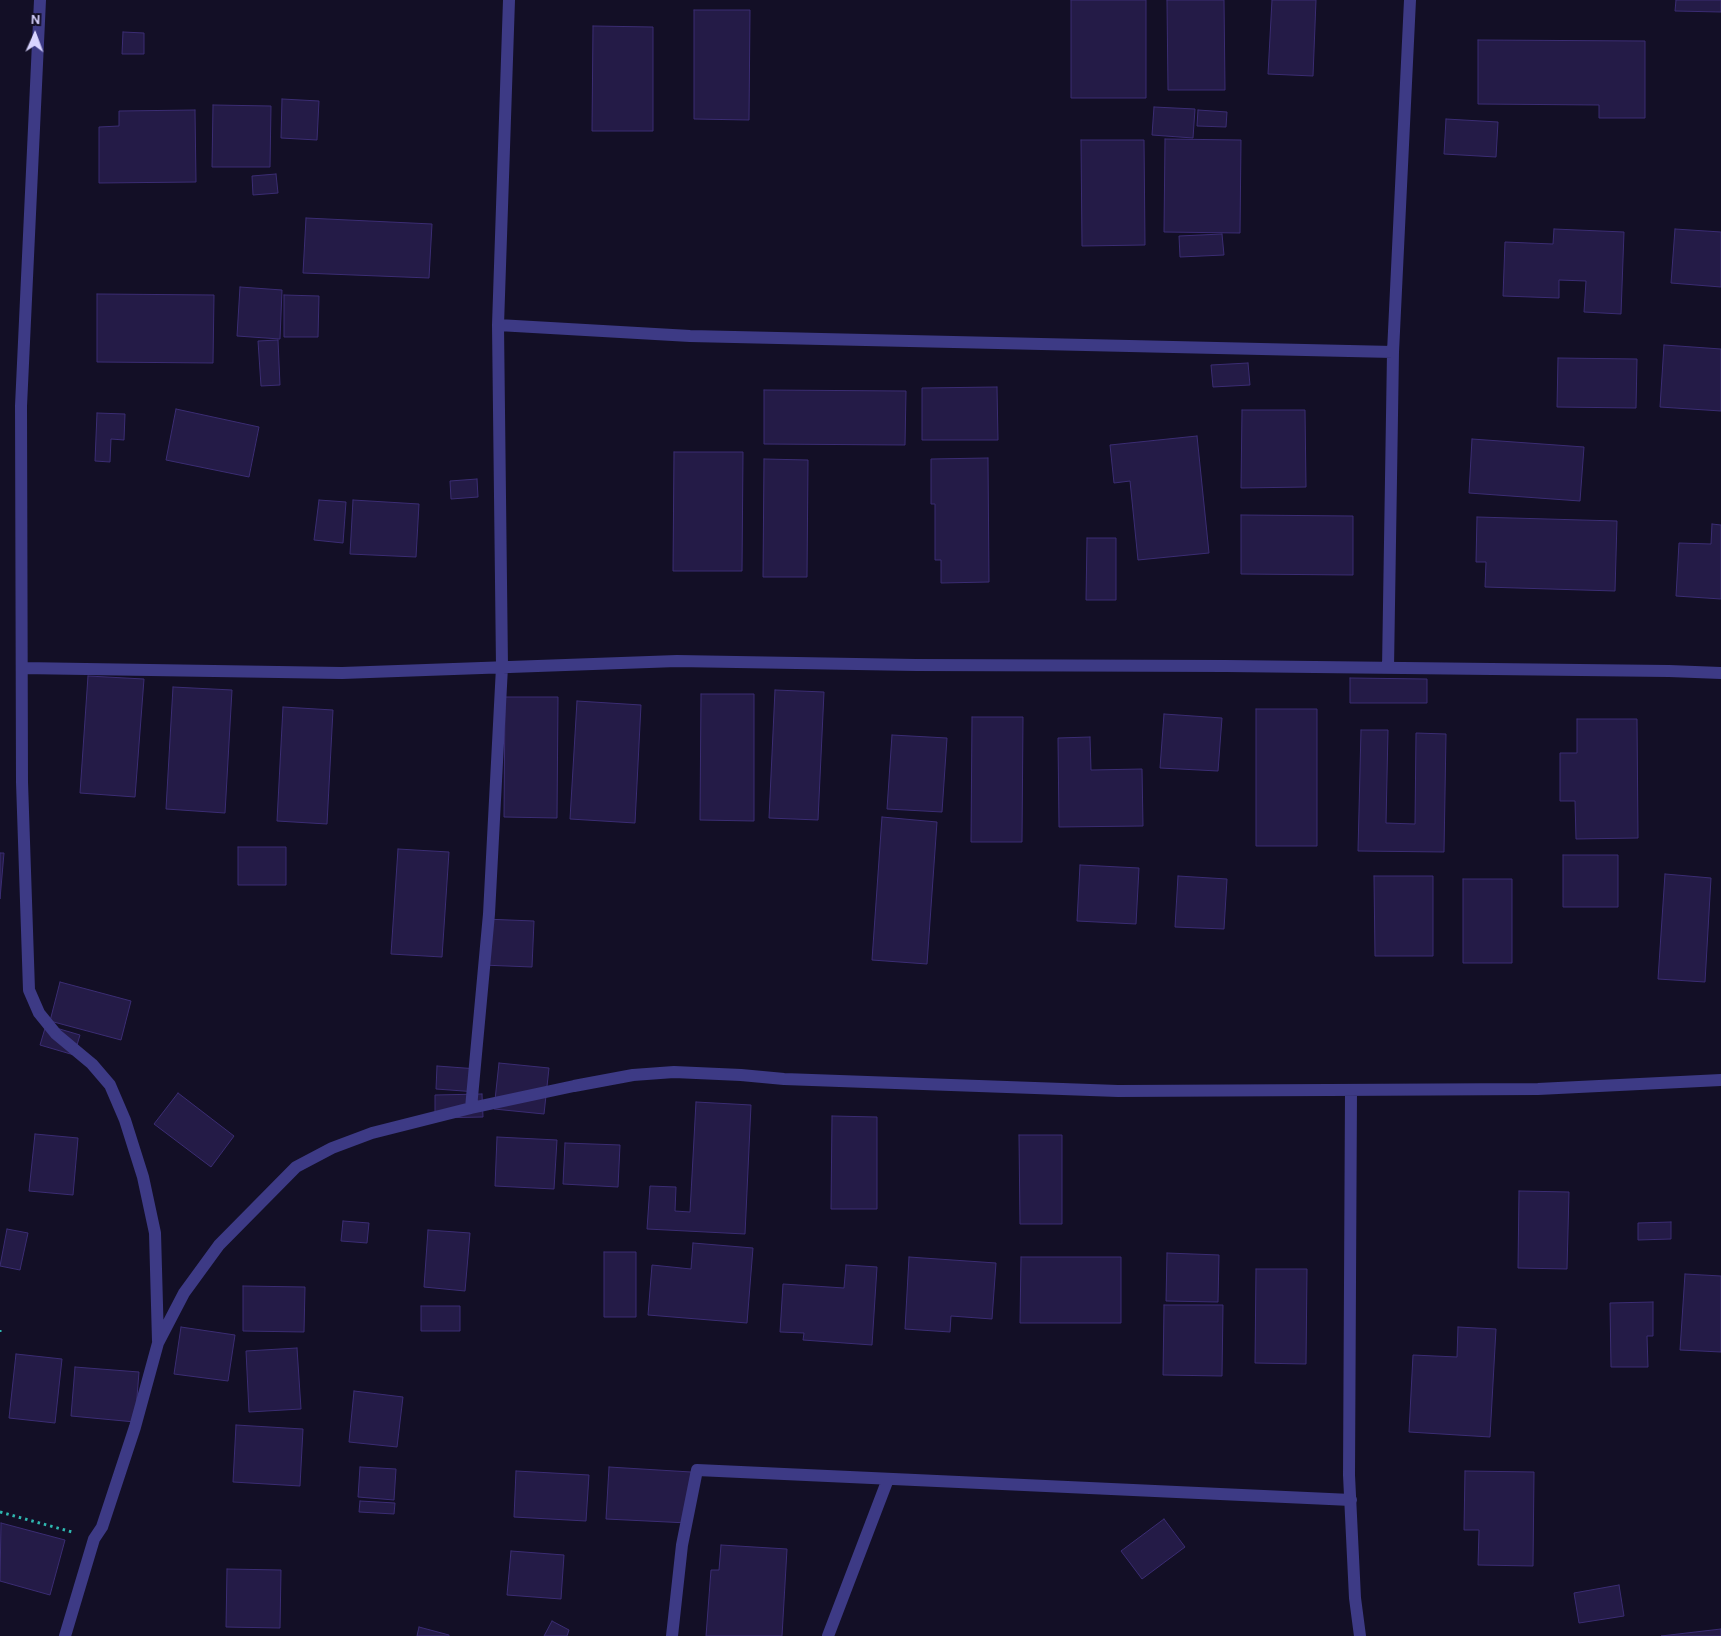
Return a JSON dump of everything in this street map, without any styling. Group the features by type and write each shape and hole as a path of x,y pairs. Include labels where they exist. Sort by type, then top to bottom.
{"street":[{"path":"40,0 21,406 22,782 29,990 39,1012 56,1034 92,1064 110,1086 126,1120 155,1233 158,1343"},
{"path":"471,1108 489,914 502,667 498,325 509,0"},
{"path":"1388,668 1393,352 1410,0"},
{"path":"498,325 690,336 1393,352"},
{"path":"22,668 342,673 677,661 916,665 1669,671 1721,674"},
{"path":"65,1636 94,1539 102,1527 135,1427 158,1343 184,1293 220,1245 296,1167 332,1148 372,1133 471,1108 574,1086 633,1075 674,1072 784,1079 1118,1091 1538,1090 1721,1080"},
{"path":"1350,1090 1350,1500 1354,1598 1360,1636"},
{"path":"672,1636 682,1545 697,1470 1350,1500"},
{"path":"828,1636 888,1479"}],"path":[{"path":"0,1512 94,1539"}],"building":[{"path":"1071,0 1146,0 1146,98 1071,98"},
{"path":"1167,0 1224,0 1225,90 1168,90"},
{"path":"1272,0 1316,0 1313,76 1268,74"},
{"path":"1676,0 1721,0 1721,12 1675,11"},
{"path":"694,10 750,10 749,120 694,119"},
{"path":"593,26 653,27 653,131 592,131"},
{"path":"123,32 144,33 144,54 122,54"},
{"path":"1478,40 1645,41 1645,118 1599,118 1599,105 1478,104"},
{"path":"282,99 319,101 317,140 281,138"},
{"path":"213,105 271,106 270,167 212,167"},
{"path":"1154,107 1195,109 1193,138 1152,135"},
{"path":"195,110 196,182 99,183 99,127 119,126 119,111"},
{"path":"1198,110 1227,112 1226,127 1197,126"},
{"path":"1446,119 1498,122 1496,157 1444,154"},
{"path":"1165,139 1241,140 1240,233 1164,232"},
{"path":"1081,140 1144,140 1145,245 1082,246"},
{"path":"276,174 278,193 253,195 252,176"},
{"path":"306,218 432,224 429,278 303,273"},
{"path":"1554,229 1624,232 1621,314 1584,312 1586,281 1559,280 1559,298 1503,296 1505,242 1553,244"},
{"path":"1675,229 1721,232 1721,287 1671,283"},
{"path":"1222,234 1224,255 1180,257 1179,236"},
{"path":"240,287 282,290 280,339 237,336"},
{"path":"97,294 214,295 213,363 97,362"},
{"path":"284,295 319,296 318,337 284,337"},
{"path":"278,340 280,385 261,386 258,341"},
{"path":"1664,345 1721,349 1721,411 1660,407"},
{"path":"1558,358 1637,359 1636,408 1557,407"},
{"path":"1248,363 1250,385 1213,387 1211,365"},
{"path":"997,387 998,440 922,440 922,388"},
{"path":"764,390 906,391 905,445 764,444"},
{"path":"176,409 259,427 249,477 166,460"},
{"path":"1242,410 1305,410 1306,487 1241,488"},
{"path":"97,413 125,414 124,440 111,439 110,462 95,461"},
{"path":"1197,436 1209,553 1138,560 1130,481 1114,483 1110,445"},
{"path":"1472,439 1584,447 1580,501 1469,493"},
{"path":"674,452 743,452 742,571 673,571"},
{"path":"988,458 989,582 941,583 941,560 935,560 935,504 931,504 931,459"},
{"path":"764,459 808,460 807,577 763,577"},
{"path":"477,479 478,497 451,499 450,481"},
{"path":"319,500 346,502 343,543 314,540"},
{"path":"353,500 419,504 416,557 350,554"},
{"path":"1241,515 1353,516 1353,575 1241,574"},
{"path":"1477,517 1617,521 1615,591 1485,587 1486,562 1476,562"},
{"path":"1712,524 1721,525 1721,599 1676,596 1679,543 1711,544"},
{"path":"1087,538 1116,538 1116,600 1086,600"},
{"path":"88,676 144,679 135,797 80,793"},
{"path":"1350,678 1427,679 1427,703 1350,703"},
{"path":"173,687 232,690 225,813 166,809"},
{"path":"775,690 824,692 818,820 769,818"},
{"path":"701,694 754,694 754,821 700,820"},
{"path":"505,697 558,697 557,818 504,817"},
{"path":"577,701 641,705 635,823 570,819"},
{"path":"283,707 333,710 327,824 277,821"},
{"path":"1256,709 1317,709 1317,846 1256,846"},
{"path":"1164,714 1222,718 1218,771 1160,768"},
{"path":"972,717 1023,717 1022,842 971,842"},
{"path":"1577,719 1637,719 1638,838 1576,839 1575,801 1560,801 1560,753 1577,753"},
{"path":"1361,730 1388,730 1386,823 1415,824 1416,733 1446,734 1444,852 1358,851"},
{"path":"892,735 947,738 942,812 887,809"},
{"path":"1090,737 1091,770 1142,769 1143,826 1059,827 1058,738"},
{"path":"882,817 937,822 927,964 872,960"},
{"path":"238,847 286,847 286,885 238,885"},
{"path":"398,849 449,852 442,957 391,954"},
{"path":"0,853 4,853 0,899"},
{"path":"1563,855 1618,855 1618,907 1563,907"},
{"path":"1080,865 1139,868 1136,924 1077,921"},
{"path":"1665,874 1711,878 1705,982 1658,979"},
{"path":"1178,876 1227,879 1224,929 1175,927"},
{"path":"1374,876 1433,876 1433,956 1375,956"},
{"path":"1463,879 1512,879 1512,963 1463,963"},
{"path":"484,919 534,921 532,967 482,965"},
{"path":"60,982 131,1001 121,1040 50,1021"},
{"path":"46,1025 80,1035 74,1055 40,1045"},
{"path":"499,1063 549,1068 544,1114 494,1109"},
{"path":"437,1066 478,1069 477,1092 436,1089"},
{"path":"178,1093 234,1136 211,1167 154,1124"},
{"path":"482,1094 483,1117 435,1118 435,1095"},
{"path":"696,1102 751,1105 745,1234 647,1229 650,1186 676,1187 675,1211 690,1212"},
{"path":"832,1116 877,1117 877,1209 831,1209"},
{"path":"35,1134 78,1138 73,1195 29,1191"},
{"path":"1019,1135 1062,1135 1062,1224 1020,1224"},
{"path":"497,1137 557,1140 554,1189 495,1186"},
{"path":"565,1143 620,1145 618,1187 563,1184"},
{"path":"1519,1191 1569,1192 1567,1269 1518,1268"},
{"path":"343,1221 369,1223 367,1243 341,1241"},
{"path":"1671,1222 1671,1239 1638,1240 1638,1223"},
{"path":"7,1229 28,1233 20,1270 0,1266"},
{"path":"428,1230 470,1233 465,1291 424,1287"},
{"path":"693,1243 753,1248 747,1323 648,1315 652,1265 691,1269"},
{"path":"604,1252 636,1252 636,1317 604,1317"},
{"path":"1167,1253 1219,1255 1218,1302 1166,1301"},
{"path":"909,1257 996,1263 992,1319 951,1316 950,1332 905,1329"},
{"path":"1021,1257 1121,1257 1121,1323 1020,1323"},
{"path":"846,1265 877,1267 872,1345 803,1340 804,1333 780,1332 783,1284 844,1288"},
{"path":"1256,1269 1307,1269 1306,1364 1255,1363"},
{"path":"1685,1274 1721,1276 1721,1352 1680,1350"},
{"path":"243,1286 305,1287 304,1332 243,1331"},
{"path":"1653,1302 1653,1336 1647,1336 1648,1367 1611,1367 1610,1303"},
{"path":"1164,1305 1223,1305 1222,1376 1163,1375"},
{"path":"421,1306 460,1306 460,1331 421,1331"},
{"path":"181,1327 235,1335 228,1381 174,1374"},
{"path":"1458,1327 1496,1329 1490,1437 1409,1432 1413,1355 1457,1357"},
{"path":"297,1348 301,1409 249,1412 246,1351"},
{"path":"16,1354 62,1359 55,1423 9,1418"},
{"path":"75,1367 139,1372 135,1422 71,1416"},
{"path":"354,1391 403,1397 397,1447 349,1442"},
{"path":"236,1425 303,1429 300,1486 233,1482"},
{"path":"360,1467 396,1469 394,1500 358,1497"},
{"path":"609,1467 691,1472 688,1523 606,1519"},
{"path":"516,1471 589,1475 586,1521 514,1517"},
{"path":"1465,1471 1534,1472 1533,1566 1478,1565 1479,1530 1464,1530"},
{"path":"360,1501 395,1503 394,1514 359,1512"},
{"path":"1164,1519 1185,1547 1142,1579 1121,1551"},
{"path":"1,1523 65,1540 50,1595 0,1581"},
{"path":"721,1545 787,1549 782,1636 706,1636 711,1570 719,1570"},
{"path":"511,1551 564,1555 561,1599 507,1595"},
{"path":"227,1569 281,1570 280,1628 226,1627"},
{"path":"1619,1585 1624,1616 1579,1623 1574,1593"},
{"path":"552,1621 569,1630 567,1636 544,1636"},
{"path":"419,1627 449,1635 449,1636 417,1636"},
{"path":"1721,1629 1721,1636 1661,1636"}]}
